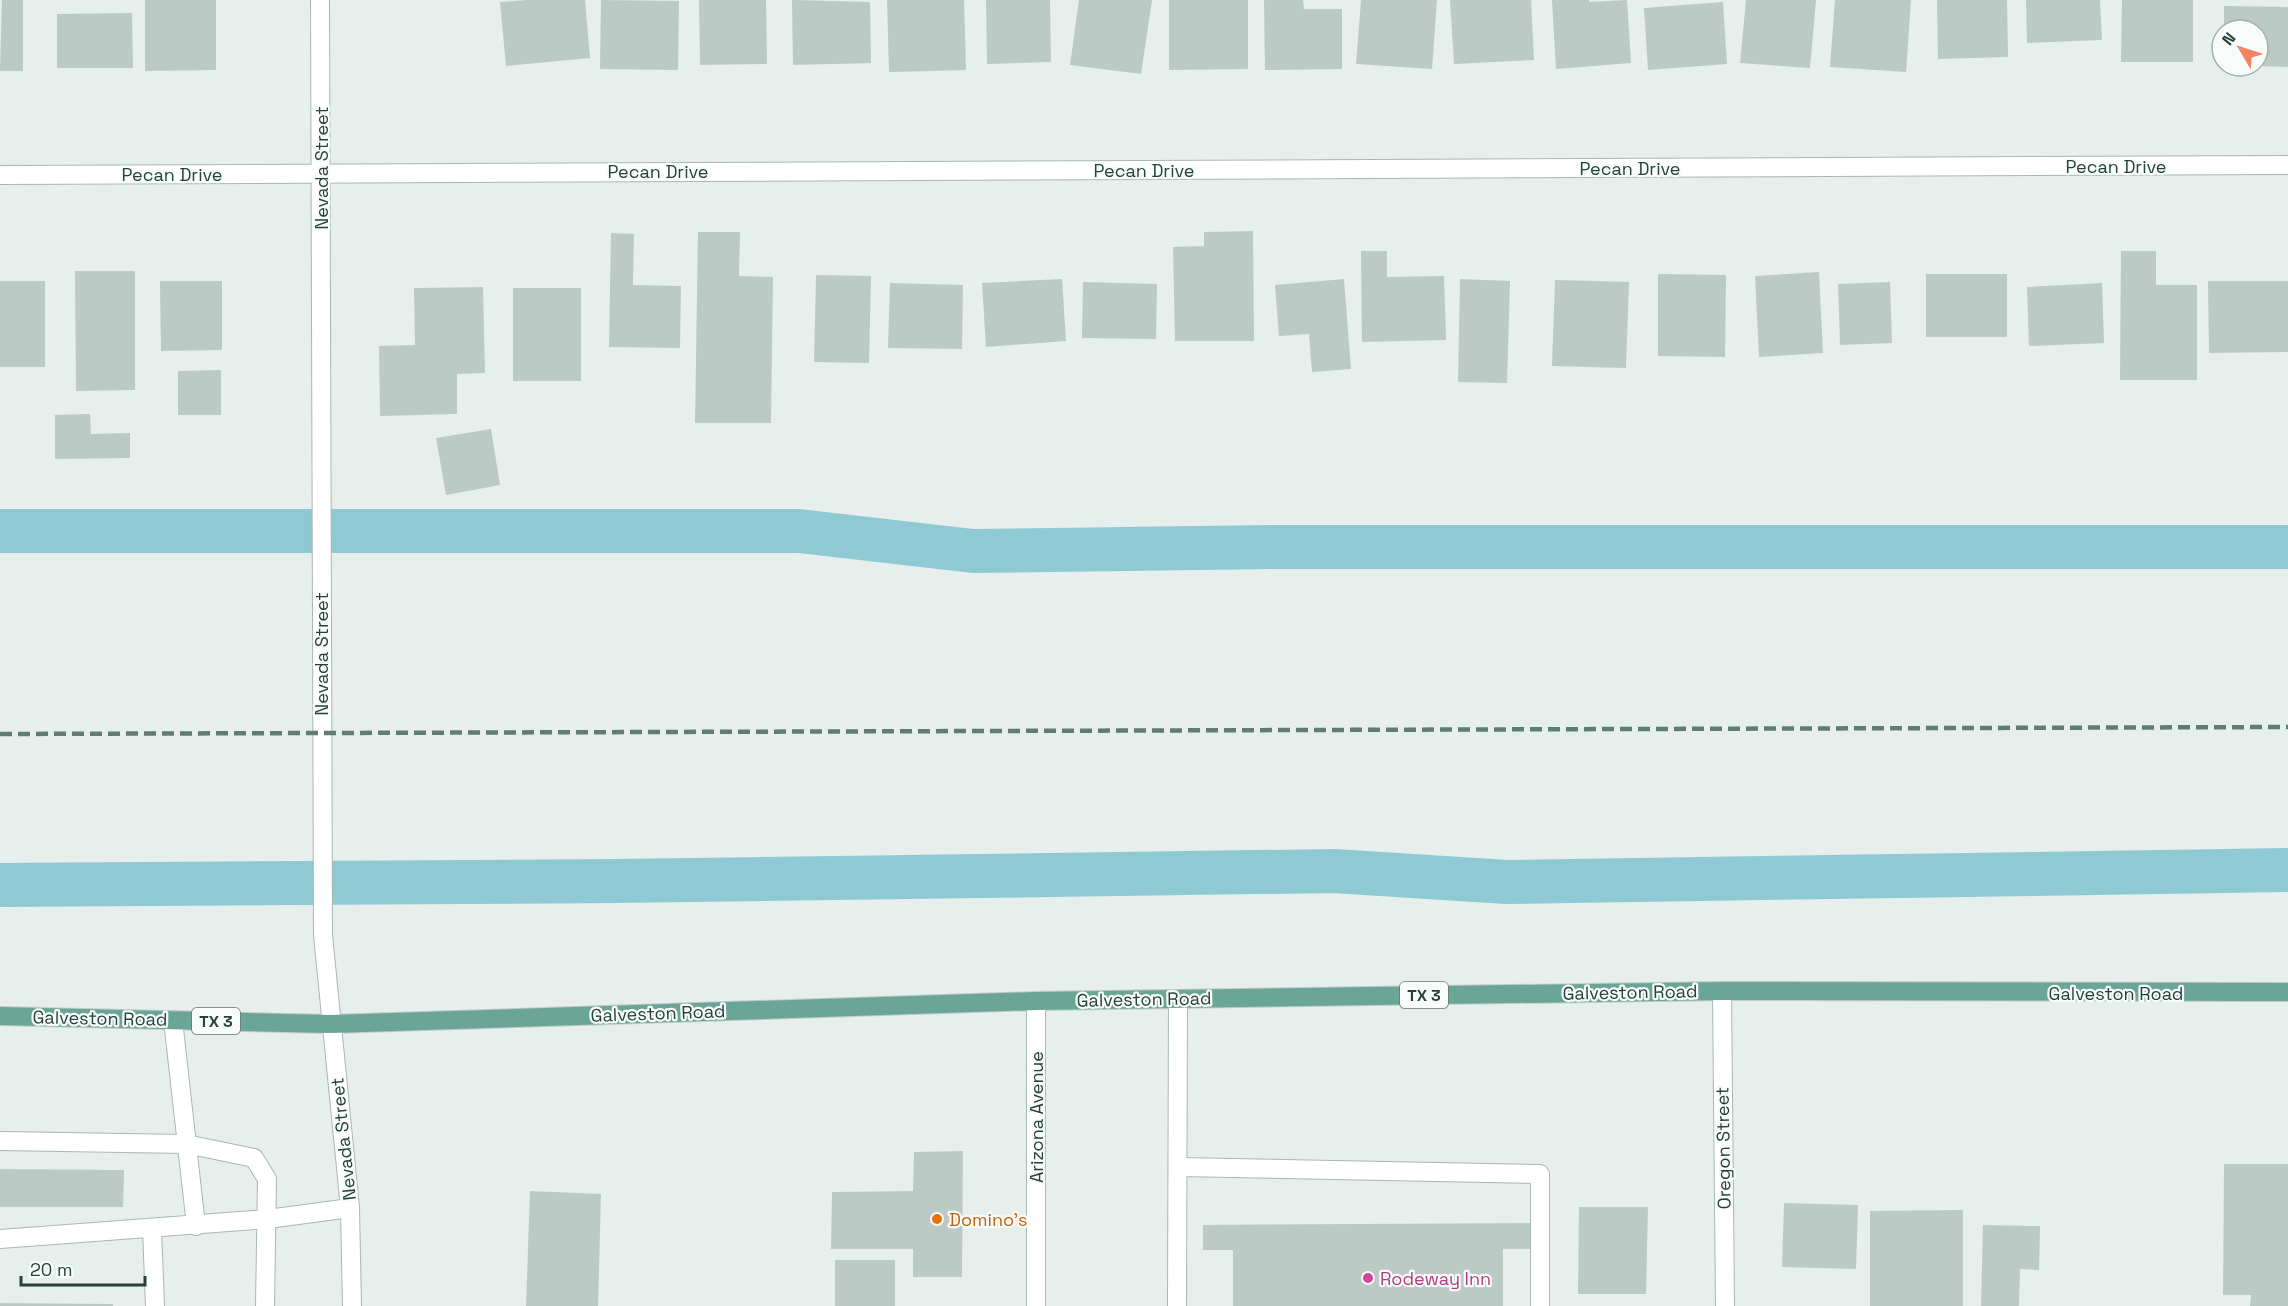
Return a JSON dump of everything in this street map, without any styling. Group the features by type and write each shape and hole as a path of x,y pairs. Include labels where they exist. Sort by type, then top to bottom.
{"main road":[{"name":"Galveston Road","path":"0,1016 331,1024 1036,1001 1722,991 2288,992"}],"street":[{"name":"Nevada Street","path":"320,0 323,935 350,1208 352,1306"},
{"name":"Pecan Drive","path":"0,175 2288,165"},
{"name":"Oregon Street","path":"1722,991 1725,1306"},
{"path":"1178,999 1178,1306"},
{"name":"Arizona Avenue","path":"1036,1001 1036,1306"},
{"path":"173,1020 196,1226"},
{"path":"0,1141 186,1144 254,1158 267,1179 268,1219 264,1306"},
{"path":"1178,1167 1540,1174 1540,1306"},
{"path":"0,1239 196,1226 350,1208"},
{"path":"152,1229 155,1306"}],"building":[{"path":"2,0 23,0 23,71 0,71"},
{"path":"145,0 216,0 216,70 145,71"},
{"path":"585,0 590,58 506,66 500,2"},
{"path":"601,0 679,1 678,70 600,69"},
{"path":"699,0 766,0 767,64 700,65"},
{"path":"792,0 870,2 871,63 793,65"},
{"path":"887,0 964,0 966,70 889,72"},
{"path":"986,0 1050,0 1051,62 987,64"},
{"path":"1079,0 1152,0 1141,74 1070,65"},
{"path":"1169,0 1248,0 1248,69 1169,70"},
{"path":"1264,0 1303,0 1304,9 1342,9 1342,69 1265,70"},
{"path":"1361,0 1437,0 1432,69 1356,64"},
{"path":"1450,0 1531,0 1534,60 1454,64"},
{"path":"1552,0 1589,0 1589,2 1627,0 1631,63 1556,69"},
{"path":"1746,0 1816,0 1810,68 1740,63"},
{"path":"1835,0 1911,0 1906,72 1830,67"},
{"path":"1937,0 2007,0 2008,57 1938,59"},
{"path":"2026,0 2100,0 2102,40 2027,43"},
{"path":"2122,0 2193,0 2193,62 2121,62"},
{"path":"1723,2 1727,64 1648,70 1644,8"},
{"path":"2224,6 2288,7 2288,67 2270,66 2270,18 2224,18"},
{"path":"132,13 133,68 57,68 57,14"},
{"path":"1253,231 1254,341 1175,341 1173,247 1204,246 1204,232"},
{"path":"698,232 740,232 739,276 773,277 771,423 695,423"},
{"path":"611,233 634,234 633,285 681,286 680,348 609,347"},
{"path":"1361,251 1387,251 1387,277 1444,276 1446,340 1362,342"},
{"path":"2121,251 2156,251 2156,285 2197,285 2197,380 2120,380"},
{"path":"75,271 135,271 135,390 76,391"},
{"path":"1819,272 1823,353 1759,357 1755,276"},
{"path":"1658,274 1726,275 1725,357 1658,356"},
{"path":"1926,274 2007,274 2007,337 1926,337"},
{"path":"816,275 871,276 869,363 814,362"},
{"path":"1062,279 1066,341 986,347 982,283"},
{"path":"1344,279 1351,369 1312,372 1309,334 1279,336 1275,285"},
{"path":"1460,279 1510,281 1507,383 1458,382"},
{"path":"1555,280 1629,282 1626,368 1552,366"},
{"path":"0,281 45,281 45,367 0,367"},
{"path":"160,281 222,281 222,350 161,351"},
{"path":"2208,281 2288,281 2288,352 2209,353"},
{"path":"1083,282 1157,284 1156,339 1082,338"},
{"path":"1890,282 1892,343 1840,345 1838,284"},
{"path":"890,283 963,285 962,349 888,348"},
{"path":"2102,283 2104,343 2029,346 2027,287"},
{"path":"483,287 485,373 457,374 457,414 380,416 379,346 415,345 414,288"},
{"path":"513,288 581,288 581,381 513,381"},
{"path":"221,370 221,415 178,415 178,371"},
{"path":"90,414 91,434 130,433 130,458 55,459 55,415"},
{"path":"491,429 500,485 446,495 436,438"},
{"path":"963,1151 962,1277 913,1277 913,1249 831,1249 832,1192 913,1191 914,1152"},
{"path":"2224,1164 2288,1164 2288,1306 2250,1306 2251,1295 2223,1295"},
{"path":"0,1169 124,1170 123,1207 0,1207"},
{"path":"530,1191 601,1194 598,1306 526,1306"},
{"path":"1784,1203 1858,1205 1856,1269 1782,1267"},
{"path":"1579,1207 1648,1207 1646,1294 1578,1294"},
{"path":"1963,1210 1963,1306 1870,1306 1870,1211"},
{"name":"Rodeway Inn","path":"1534,1223 1533,1249 1503,1249 1503,1306 1233,1306 1233,1250 1203,1250 1203,1225"},
{"path":"1983,1225 2040,1226 2039,1270 2020,1269 2019,1306 1981,1306"},
{"path":"835,1260 895,1260 895,1306 835,1306"},
{"path":"0,1303 113,1304 113,1306 0,1306"}],"waterway":[{"path":"0,531 799,531 973,551 1270,547 2288,547"},
{"path":"0,885 616,881 1334,871 1507,882 2288,870"}],"railway":[{"path":"0,734 2288,727"}],"place":[{"name":"Domino's","path":"937,1219"},
{"name":"Rodeway Inn","path":"1368,1278"}]}
